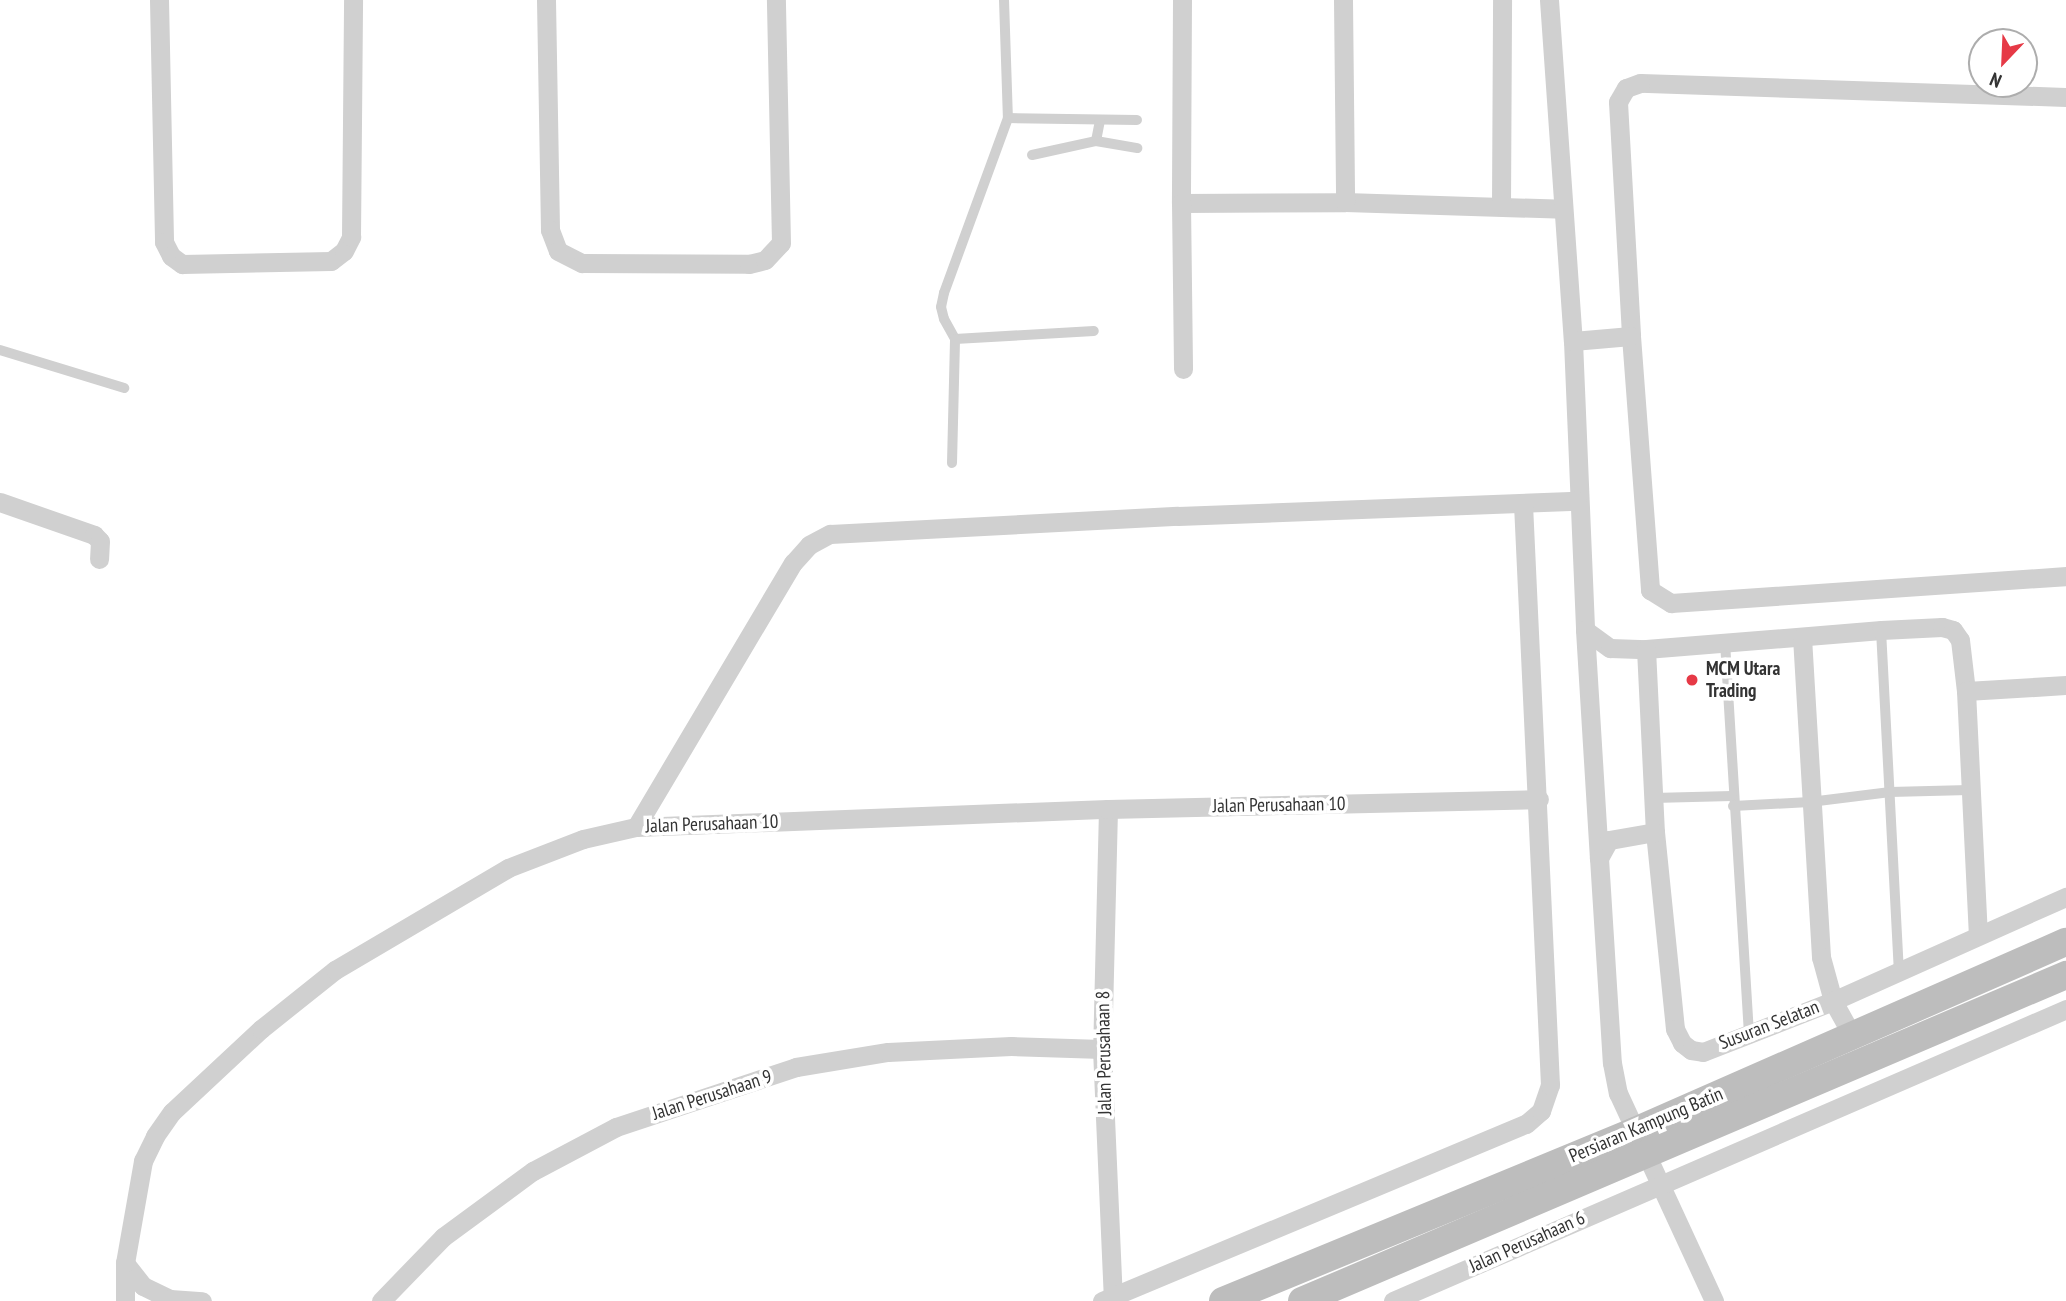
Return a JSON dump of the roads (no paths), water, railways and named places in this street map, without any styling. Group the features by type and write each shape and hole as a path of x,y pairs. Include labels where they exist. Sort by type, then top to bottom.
{"street":[{"path":"159,0 164,243 171,256 182,264 331,261 344,251 351,237 353,0"},
{"path":"546,0 550,230 558,250 582,263 749,264 765,260 781,243 776,0"},
{"path":"1182,0 1183,369"},
{"path":"1343,0 1345,202"},
{"path":"1501,205 1502,0"},
{"path":"1549,0 1573,341 1577,501 1612,1063 1618,1093 1714,1301"},
{"path":"2066,96 1640,83 1626,88 1618,102 1631,336 1650,590 1661,600 1671,603 2066,576"},
{"path":"1181,203 1345,202 1563,209"},
{"path":"1573,341 1631,336"},
{"path":"636,827 793,563 809,545 830,534 1178,516 1577,501"},
{"path":"0,502 94,535 100,541 99,559"},
{"path":"1109,1300 1525,1124 1541,1111 1550,1085 1539,799 1523,504"},
{"path":"1586,630 1610,648 1646,649 1881,630 1942,627 1953,630 1960,640 1966,691 1978,935"},
{"path":"1802,637 1821,957 1833,1001 1851,1034"},
{"name":"Susuran Selatan","path":"1646,649 1653,798 1675,1029 1682,1043 1691,1050 1703,1052 1833,1001 2066,897"},
{"path":"1966,691 2066,685"},
{"name":"Jalan Perusahaan 10","path":"125,1301 125,1263 143,1161 155,1136 172,1112 261,1029 335,970 509,868 583,839 636,827 1108,809 1539,799"},
{"name":"Jalan Perusahaan 8","path":"1108,809 1102,1049 1109,1300"},
{"path":"1599,858 1609,840 1656,832"},
{"name":"Persiaran Kampung Batin","path":"1223,1301 1635,1131 2066,942"},
{"name":"Persiaran Kampung Batin","path":"1303,1301 1647,1156 1866,1058 2066,975"},
{"name":"Jalan Perusahaan 6","path":"1392,1301 2066,1009"},
{"name":"Jalan Perusahaan 9","path":"381,1301 388,1290 443,1237 533,1171 616,1127 796,1067 888,1052 1012,1046 1102,1049"},
{"path":"125,1263 144,1286 170,1299 202,1301"}],"lane":[{"path":"952,463 955,339 941,307 1007,118 1004,0"},
{"path":"1007,118 1137,120"},
{"path":"1096,141 1100,121"},
{"path":"1032,155 1096,141 1137,148"},
{"path":"955,339 1094,331"},
{"path":"0,350 124,388"},
{"path":"1881,630 1899,971"},
{"path":"1725,642 1749,1032"},
{"path":"1653,798 1810,802 1890,792 1969,790"}],"place":[{"name":"MCM Utara Trading","path":"1692,680"}]}
